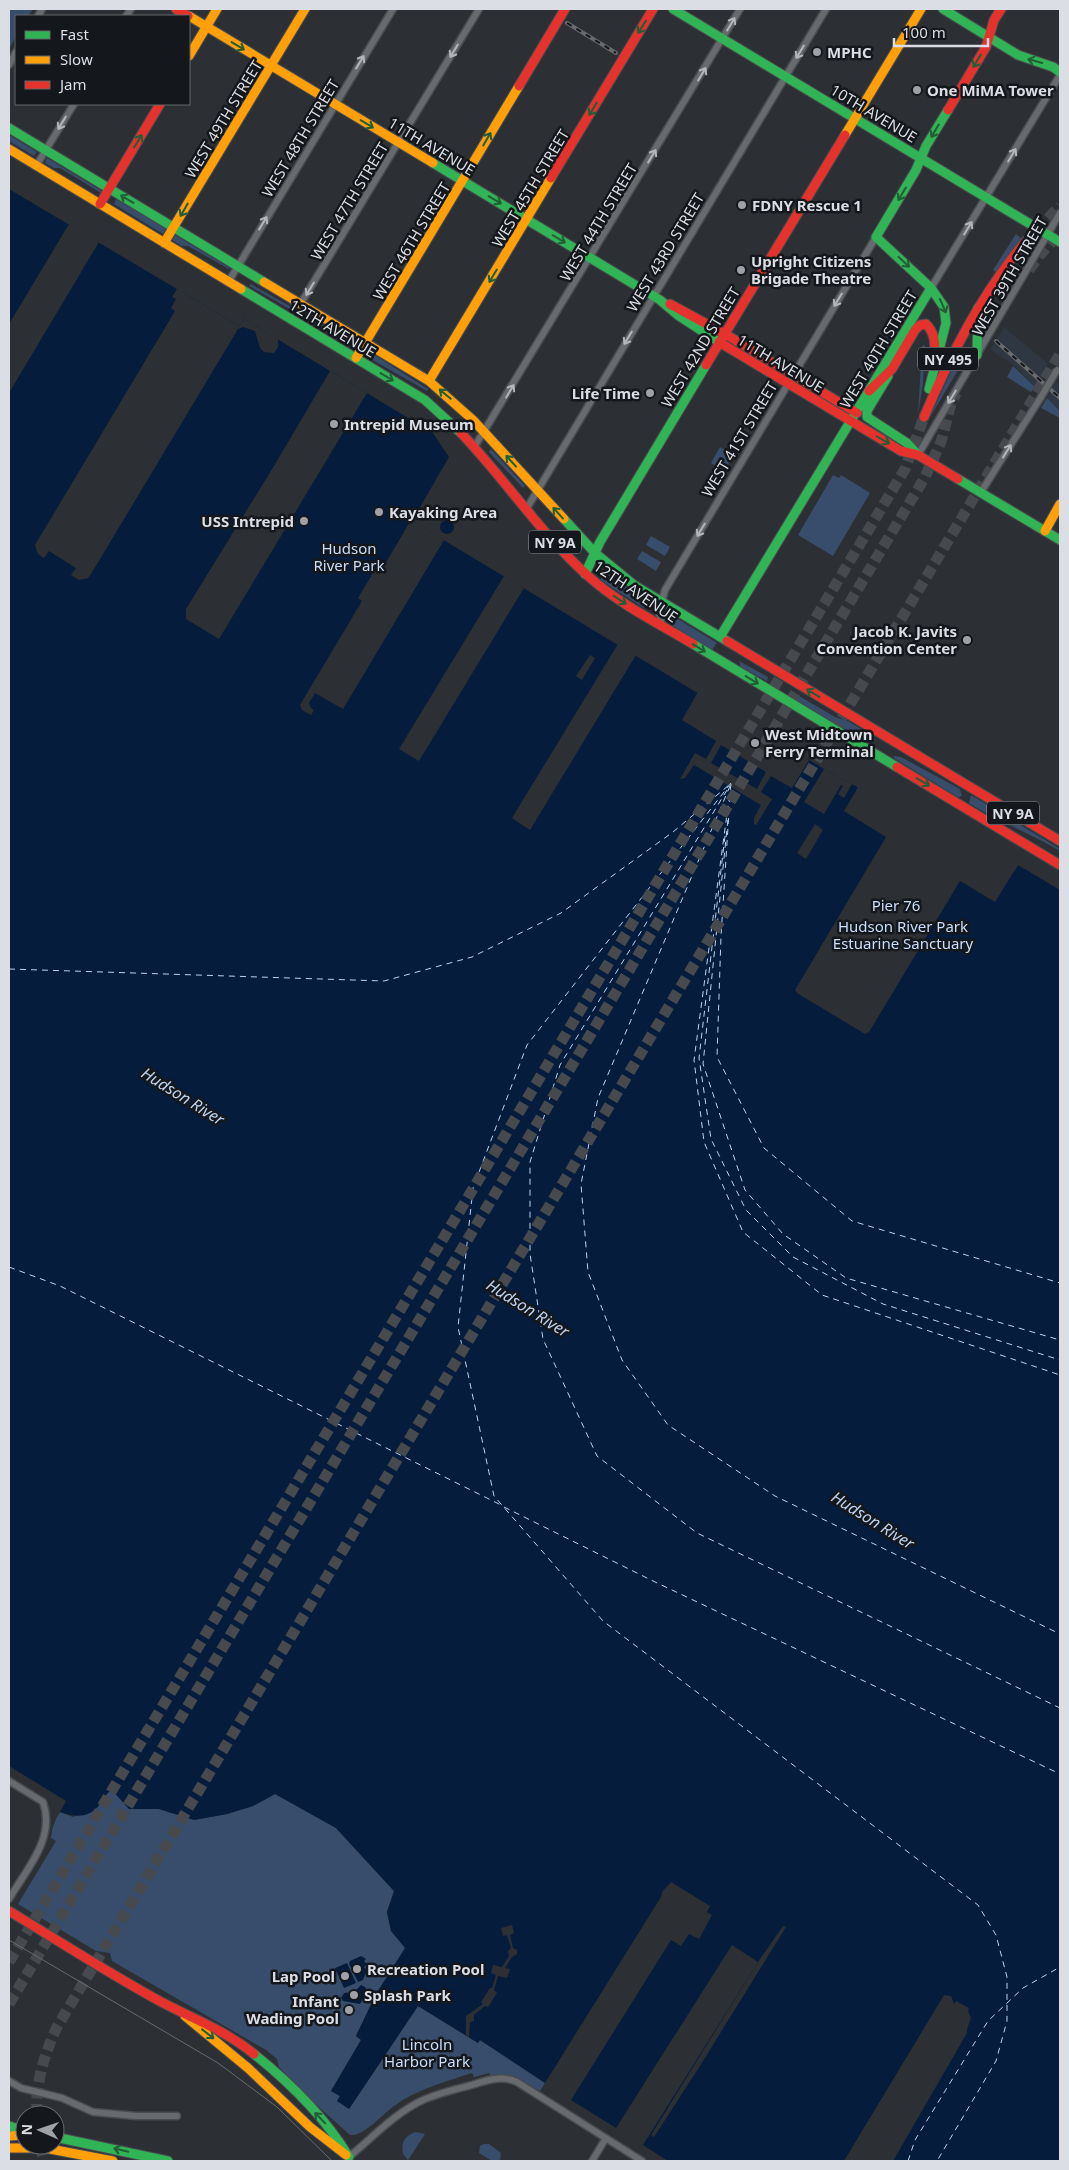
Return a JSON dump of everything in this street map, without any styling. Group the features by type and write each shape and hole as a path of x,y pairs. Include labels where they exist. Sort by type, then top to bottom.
{"main road":[{"name":"11TH AVENUE","path":"176,9 187,15"},
{"path":"190,54 217,9"},
{"name":"WEST 49TH STREET","path":"164,243 305,9"},
{"name":"WEST 46TH STREET","path":"356,358 565,9"},
{"name":"WEST 45TH STREET","path":"428,381 653,9"},
{"name":"10TH AVENUE","path":"673,9 1060,242"},
{"name":"WEST 42ND STREET","path":"585,574 595,553 719,342 921,9"},
{"path":"943,9 1028,60 1044,64 1060,74"},
{"name":"WEST 41ST STREET","path":"876,237 916,170 926,146 986,47 994,20 1001,9"},
{"name":"11TH AVENUE","path":"190,17 657,298 684,310 857,413"},
{"path":"100,204 159,105"},
{"name":"12TH AVENUE","path":"9,128 428,381 462,409 595,553 628,581 1060,841"},
{"name":"12TH AVENUE","path":"9,149 425,400 475,446 526,508 585,574 616,598 885,759 964,799 1060,865"},
{"path":"876,237 931,288 944,305 947,320 945,337 935,362"},
{"name":"NY 495","path":"935,362 924,416 951,354 979,304 1002,270 1025,242"},
{"path":"244,291 254,275"},
{"name":"WEST 40TH STREET","path":"720,637 931,288"},
{"name":"11TH AVENUE","path":"657,298 679,316 719,342 850,421 901,450 918,455 1060,540"},
{"path":"977,355 979,304"},
{"path":"870,391 892,368 915,330 923,324 928,325 933,332 935,362"},
{"name":"WEST 40TH STREET","path":"866,415 892,368"},
{"name":"11TH AVENUE","path":"866,415 870,421 907,443 918,455"},
{"path":"1045,531 1060,504"},
{"path":"885,759 902,746"},
{"path":"964,799 965,784"},
{"path":"9,1912 135,1987 178,2010 218,2028 257,2056 336,2134 348,2160"},
{"path":"178,2010 238,2059 304,2123 348,2160"},
{"path":"238,2059 250,2061 257,2056"},
{"path":"65,2139 168,2161"},
{"path":"9,2148 45,2148 113,2161"}],"street":[{"name":"WEST 48TH STREET","path":"229,281 393,9"},
{"name":"WEST 47TH STREET","path":"301,303 479,9"},
{"name":"WEST 44TH STREET","path":"475,446 485,433 740,9"},
{"name":"WEST 43RD STREET","path":"526,508 657,298 706,210 826,9"},
{"path":"9,65 15,54"},
{"name":"WEST 40TH STREET","path":"931,288 1060,74"},
{"path":"36,166 73,105"},
{"name":"WEST 39TH STREET","path":"918,455 1060,213"},
{"name":"WEST 41ST STREET","path":"662,626 659,612 667,587 876,237"},
{"path":"981,492 1059,367"},
{"path":"9,1781 43,1802 47,1821 44,1840 9,1899"},
{"path":"348,2160 395,2118 417,2103 435,2095 498,2078 517,2082 642,2161"},
{"path":"9,2081 21,2088 62,2098 93,2112 136,2116 177,2116"},
{"path":"592,2161 606,2138"}],"shaded area":[{"path":"1004,327 1048,364 1035,387 1014,365 990,350"},
{"path":"1056,382 1060,386 1060,411 1047,398"}],"green space":[{"path":"9,9 33,9 29,15 15,15 15,38 9,49"},
{"path":"9,135 37,152 34,156 9,141"},
{"path":"47,158 102,191 101,193 60,168 54,168 45,163"},
{"path":"116,199 166,229 163,234 114,204"},
{"path":"1016,234 1022,239 996,272 993,270"},
{"path":"175,235 230,268 188,246 182,246 172,240"},
{"path":"251,284 358,345 357,347 249,286"},
{"path":"925,345 923,383 918,415 922,346"},
{"path":"373,354 428,389 427,391 371,359"},
{"path":"958,361 958,364 961,365 929,419 953,367"},
{"path":"1013,366 1035,387 1031,392 1007,377"},
{"path":"1047,398 1060,411 1060,418 1041,408"},
{"path":"720,447 734,455 724,471 711,463"},
{"path":"491,449 525,486 523,488 489,452"},
{"path":"833,475 839,478 841,475 870,493 833,556 798,535"},
{"path":"651,536 670,547 665,556 646,545"},
{"path":"642,551 661,562 656,571 637,559"},
{"path":"605,571 641,597 645,602 644,608 600,580"},
{"path":"665,611 717,643 712,650 667,622 662,614"},
{"path":"739,661 768,677 767,681 741,667"},
{"path":"794,693 867,733 868,741 866,742 791,697"},
{"path":"894,756 901,757 960,789 962,796 958,797 894,758"},
{"path":"971,795 1060,849 1060,851 969,803"},
{"name":"Lincoln Harbor Park","path":"112,1790 129,1809 159,1809 194,1820 227,1814 253,1806 275,1794 336,1828 394,1891 387,1912 391,1931 406,1948 376,1994 356,2036 361,2040 331,2091 340,2096 338,2101 349,2109 418,2006 478,2043 480,2040 545,2083 540,2091 516,2077 490,2075 489,2073 474,2077 472,2073 432,2086 412,2095 394,2106 367,2129 355,2135 350,2135 312,2101 279,2067 277,2059 266,2050 112,1961 110,1953 96,1951 18,1904 56,1841 51,1838 51,1834 60,1812 73,1817 98,1807 107,1793"},
{"path":"415,2132 425,2134 408,2160 403,2154 402,2146 406,2138"},
{"path":"489,2144 501,2153 500,2161 492,2161 479,2153 480,2146"}],"water":[{"name":"Hudson River","path":"9,189 239,326 244,319 433,433 449,457 412,521 824,769 1014,872 1018,865 1060,890 1060,2161 893,2161 967,2033 971,2018 968,2011 969,2008 956,2001 954,2004 951,1996 944,1995 844,2161 668,2161 643,2145 758,1962 732,1945 616,2128 571,2100 671,1940 681,1946 689,1934 699,1939 712,1915 707,1912 710,1906 671,1882 662,1892 661,1897 545,2083 480,2040 478,2043 418,2006 349,2109 337,2101 340,2096 331,2091 361,2040 356,2036 376,1994 405,1948 391,1931 387,1912 394,1891 336,1828 275,1794 253,1806 227,1814 194,1820 159,1809 129,1809 112,1790 91,1813 81,1816 71,1815 60,1812 66,1801 9,1766"},
{"path":"444,520 450,520 454,527 450,534 444,534 440,530 440,524"},
{"name":"Recreation Pool","path":"361,1956 366,1959 364,1961 367,1964 364,1967 367,1970 363,1980 358,1982 349,1964 350,1961"},
{"name":"Lap Pool","path":"347,1963 356,1983 344,1988 335,1968"},
{"name":"Splash Park","path":"361,1985 367,1991 360,2004 343,2001 341,1998 344,1993 354,1992"}],"pier":[{"path":"69,224 99,242 9,393 9,324"},
{"path":"177,289 239,326 244,319 278,339 278,347 274,353 264,352 260,348 255,331 243,327 238,329 91,574 88,578 79,580 71,575 76,568 49,551 44,558 38,554 35,545 175,311 171,308 176,299 172,297"},
{"path":"330,371 367,393 219,639 186,619 186,609"},
{"path":"411,520 444,540 343,709 315,693 309,703 314,710 311,715 302,710 300,705 362,601 358,598 376,568 381,571"},
{"path":"504,576 524,588 419,761 399,749"},
{"path":"618,644 636,655 530,830 512,818"},
{"path":"590,655 595,658 582,680 576,676"},
{"path":"698,692 809,760 792,788 771,776 761,792 772,799 756,825 754,824 754,818 761,805 694,765 685,778 680,779 695,753 706,759 716,741 682,720","holes":["721,745 766,772 757,789 711,763"]},
{"path":"824,769 852,784 844,798 838,794 843,786 841,785 824,814 804,802"},
{"name":"Pier 76","path":"863,779 1013,868 1017,863 1018,865 995,902 960,881 869,1032 865,1034 795,990 886,837 844,811"},
{"path":"815,824 823,830 806,859 797,853"},
{"path":"512,1925 514,1933 510,1935 513,1948 517,1950 517,1954 512,1957 505,1968 510,1969 507,1978 498,1976 494,1990 497,1993 488,2007 485,2006 474,2015 474,2021 470,2022 469,2037 466,2036 466,2016 483,2004 481,2002 490,1988 492,1988 496,1975 491,1973 493,1965 502,1967 509,1956 508,1951 511,1948 507,1935 503,1936 501,1928"},
{"path":"783,1926 786,1927 654,2137 651,2135 758,1962"}],"ferry route":[{"path":"731,783 527,1045 473,1188 458,1327 494,1496 603,1621 978,1905 996,1935 1007,1977 1007,2021 996,2061 937,2161"},
{"path":"731,784 694,1060 704,1142 743,1232 822,1295 1060,1375"},
{"path":"9,969 384,981 472,957 561,913 673,832 729,785"},
{"path":"730,786 598,1098 581,1184 588,1272 622,1360 668,1425 775,1496 1060,1634"},
{"path":"727,790 560,1065 530,1162 530,1254 543,1339 597,1456 697,1533 1060,1708"},
{"path":"730,796 721,936 717,1057 764,1148 852,1221 1060,1283"},
{"path":"729,809 703,1064 745,1190 783,1234 846,1278 1060,1340"},
{"path":"725,836 699,1058 711,1139 746,1210 793,1257 883,1304 1060,1360"},
{"path":"9,1267 60,1286 501,1505"},
{"path":"504,1507 653,1581 1060,1774"},
{"path":"908,2161 915,2140 988,2021 1023,1988 1060,1967"}],"tunnel":[{"path":"1025,242 1060,206"},
{"path":"1029,270 1060,233"},
{"path":"37,2105 41,2070 57,2027 1060,354"},
{"path":"9,2004 925,477 941,442 950,407 956,393"},
{"path":"9,1962 905,469 924,417"},
{"path":"42,2155 44,2161"}],"tram line":[{"path":"9,1940 218,2063 277,2107 332,2161"}],"railway":[{"path":"567,23 616,53"},
{"path":"996,341 1060,398"}],"traffic: fast":[{"path":"673,9 1060,242"},
{"path":"943,9 1018,55 1053,67 1060,72"},
{"path":"931,288 876,237 916,170 926,146 948,110"},
{"path":"9,128 264,282"},
{"path":"433,163 660,300 679,316 719,342"},
{"path":"720,637 931,288"},
{"path":"929,389 946,323 944,307 931,288"},
{"path":"241,289 425,400 461,433"},
{"path":"977,355 978,308"},
{"path":"585,574 600,542 706,365"},
{"path":"888,376 867,411 867,417 907,443 917,454"},
{"path":"958,479 1060,540"},
{"path":"564,519 595,553 634,585 727,641"},
{"path":"693,644 897,767"},
{"path":"254,2054 318,2115 349,2157"},
{"path":"9,2126 15,2128"},
{"path":"65,2139 168,2161"}],"traffic: slow":[{"path":"190,54 217,9"},
{"path":"164,243 305,9"},
{"path":"845,135 921,9"},
{"path":"190,17 433,163"},
{"path":"356,358 519,86"},
{"path":"9,149 241,289"},
{"path":"429,381 551,178"},
{"path":"264,282 429,381 473,420 564,519"},
{"path":"1045,531 1060,504"},
{"path":"185,2016 248,2068 310,2127 346,2155"},
{"path":"9,2136 15,2136"},
{"path":"9,2148 45,2148 113,2161"}],"traffic: jam":[{"path":"176,9 186,15"},
{"path":"519,86 565,9"},
{"path":"551,178 653,9"},
{"path":"948,110 986,47 994,20 1001,9"},
{"path":"100,204 159,105"},
{"path":"706,365 845,135"},
{"path":"924,417 968,326 994,283 1025,242"},
{"path":"670,304 725,334"},
{"path":"869,391 892,369 915,330 920,325 926,324 931,331 935,342 935,355"},
{"path":"725,334 857,413"},
{"path":"719,342 901,451 918,455 958,479"},
{"path":"461,433 538,524 588,576 626,604 693,644"},
{"path":"727,641 1060,841"},
{"path":"897,767 1060,865"},
{"path":"9,1911 136,1988 230,2037 254,2054"}],"place":[{"name":"MPHC","path":"817,52"},
{"name":"One MiMA Tower","path":"917,90"},
{"name":"FDNY Rescue 1","path":"742,205"},
{"name":"Upright Citizens Brigade Theatre","path":"741,270"},
{"name":"Life Time","path":"650,393"},
{"name":"Intrepid Museum","path":"334,424"},
{"name":"Kayaking Area","path":"379,512"},
{"name":"USS Intrepid","path":"304,521"},
{"name":"Jacob K. Javits Convention Center","path":"967,640"},
{"name":"West Midtown Ferry Terminal","path":"755,743"},
{"name":"Recreation Pool","path":"357,1969"},
{"name":"Lap Pool","path":"345,1976"},
{"name":"Splash Park","path":"354,1995"},
{"name":"Infant Wading Pool","path":"349,2010"}],"park label":[{"name":"Hudson River Park","path":"349,556"},
{"name":"Hudson River Park Estuarine Sanctuary","path":"903,934"}]}
